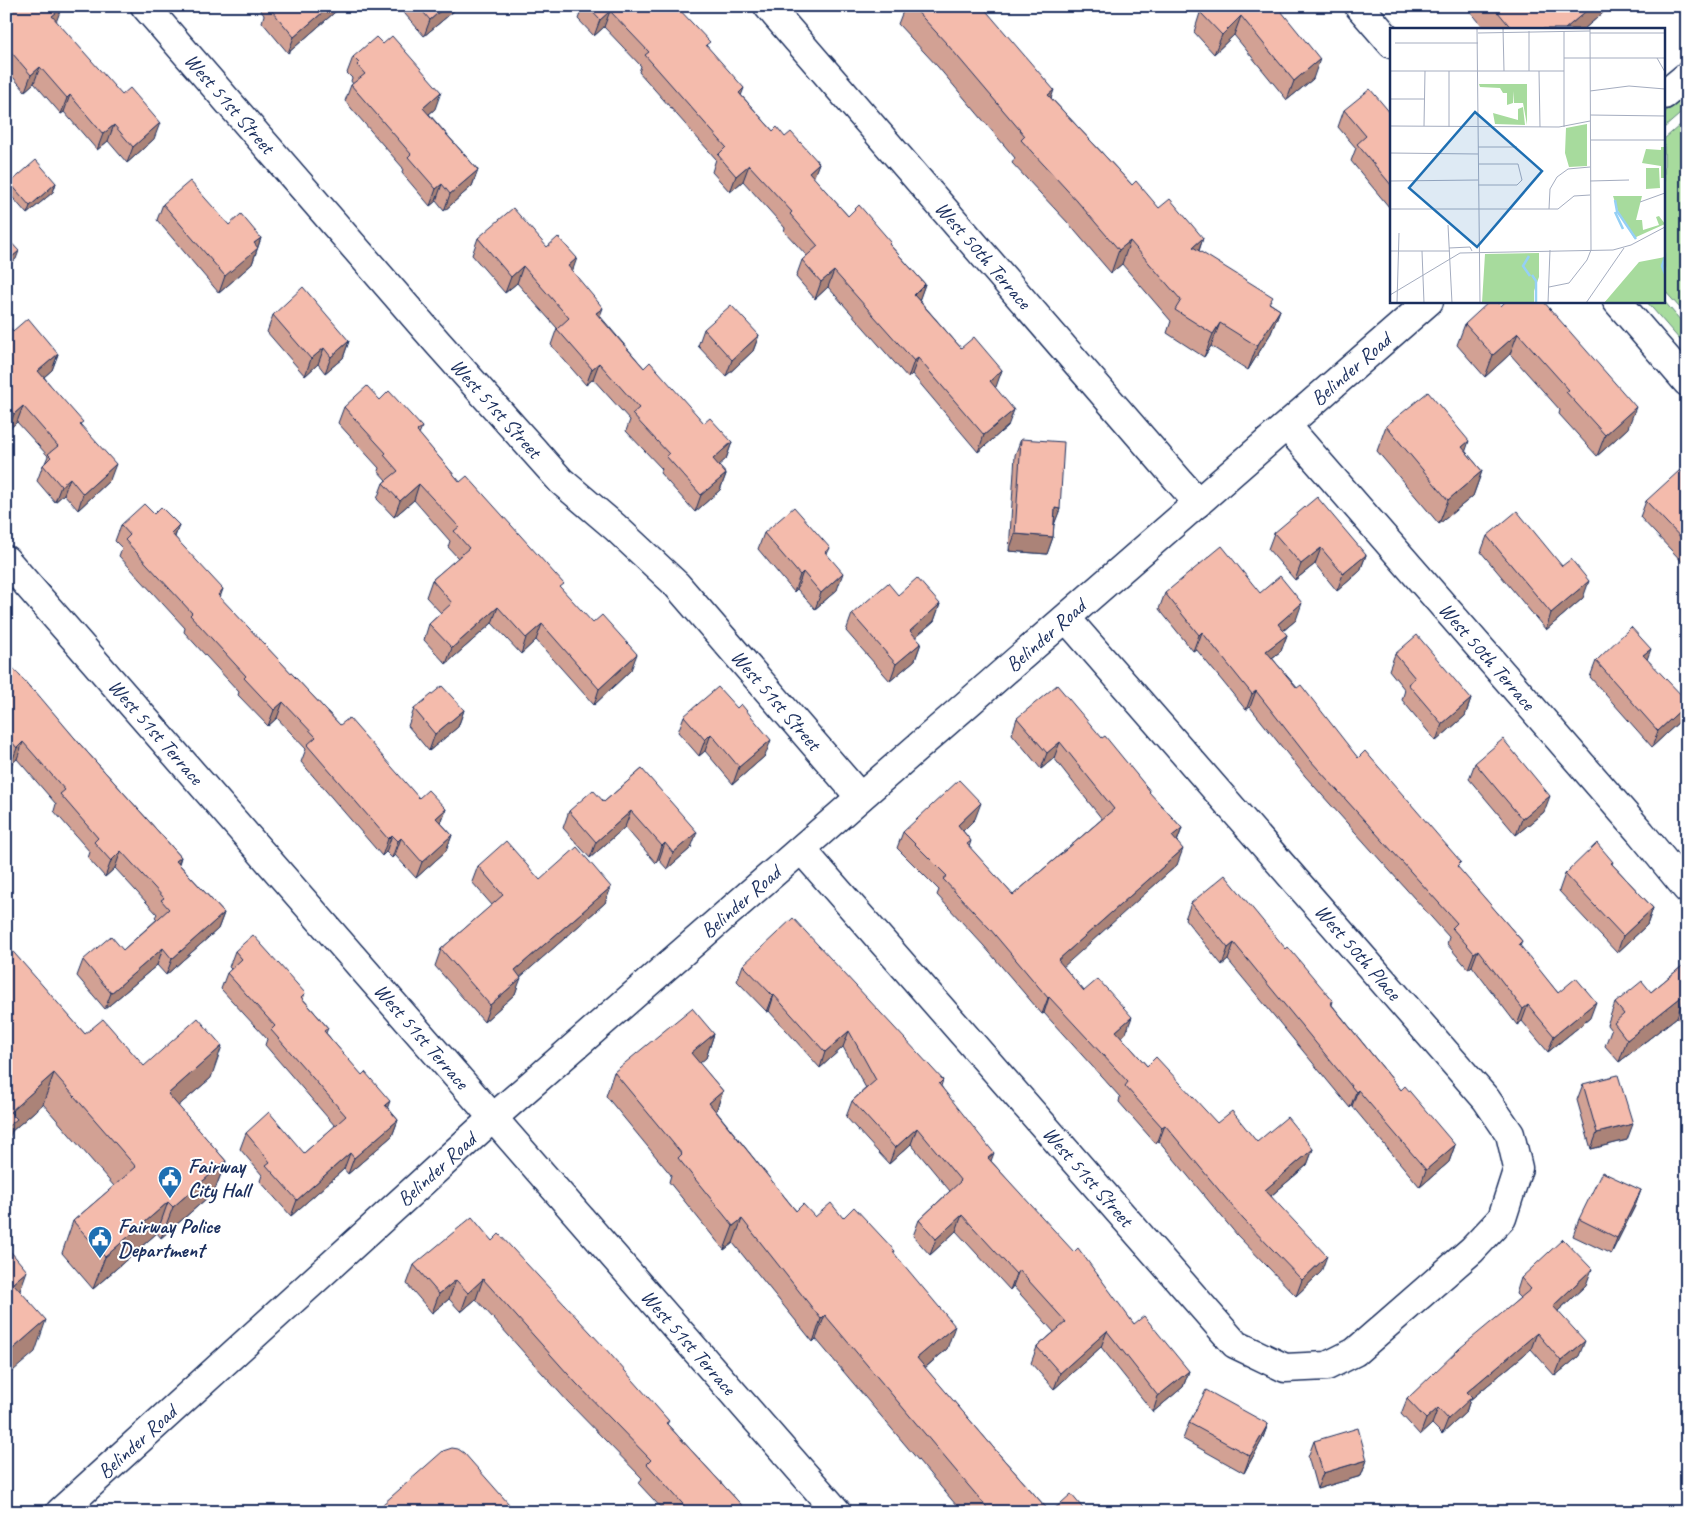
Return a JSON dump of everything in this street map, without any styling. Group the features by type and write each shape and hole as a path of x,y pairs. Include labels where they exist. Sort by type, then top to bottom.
{"street":[{"name":"West 51st Street","path":"144,6 430,335 555,474 676,584 860,797"},
{"name":"West 50th Terrace","path":"768,6 1198,503"},
{"path":"1358,6 1390,42"},
{"path":"1666,93 1687,76"},
{"name":"Belinder Road","path":"60,1512 494,1118 1428,302"},
{"path":"1618,302 1687,382"},
{"name":"West 50th Terrace","path":"1287,426 1687,888"},
{"name":"West 51st Terrace","path":"6,560 837,1512"},
{"name":"West 50th Place","path":"1067,619 1486,1099 1510,1134 1518,1168 1502,1218 1472,1250 1416,1299"},
{"name":"West 51st Street","path":"802,850 1235,1344 1285,1368 1327,1366 1355,1352 1416,1299"}],"green space":[{"path":"1687,93 1687,108 1666,126 1666,111"},
{"path":"1687,119 1687,316 1666,292 1666,137"},
{"path":"1647,302 1665,302 1687,328 1687,348"}],"building":[{"path":"6,6 59,6 61,9 52,16 122,95 130,88 160,123 133,147 114,125 103,134 70,95 67,98 40,67 31,75 6,46"},
{"path":"268,6 330,6 294,37"},
{"path":"418,6 446,6 430,20"},
{"path":"587,6 676,6 710,42 706,45 744,88 739,93 773,131 777,127 785,137 791,132 819,163 809,172 848,216 859,205 891,242 889,244 925,284 914,295 961,348 974,337 1002,370 990,381 1014,410 984,435 918,358 914,361 834,271 821,282 802,260 818,246 790,214 792,212 749,165 736,176 718,155 726,147 645,55 649,52 610,11 600,20"},
{"path":"912,6 982,6 1054,90 1048,95 1132,185 1136,181 1159,208 1170,199 1203,238 1193,247 1273,297 1269,303 1280,310 1257,346 1220,323 1213,334 1175,310 1181,300 1130,241 1119,250 1021,140 1025,136"},
{"path":"1207,6 1277,6 1320,59 1294,81 1241,16 1222,35 1201,13"},
{"path":"1493,6 1592,6 1566,28 1511,28"},
{"path":"392,36 441,92 423,108 478,170 450,194 442,184 436,189 408,157 411,154 351,85 365,74 353,57 376,37 383,44"},
{"path":"1370,89 1390,113 1390,184 1357,144 1366,136 1344,110"},
{"path":"36,160 56,183 30,206 10,183"},
{"path":"190,181 229,225 241,214 261,238 254,243 258,248 225,276 163,204"},
{"path":"513,208 547,247 558,237 577,258 568,266 603,308 596,313 644,368 650,362 704,423 710,418 732,442 713,459 726,474 701,495 666,456 669,454 632,414 639,408 599,363 592,369 557,329 569,318 523,266 511,277 478,238"},
{"path":"6,237 19,251 6,262"},
{"path":"303,287 349,341 331,357 324,348 311,359 273,315"},
{"path":"1489,302 1497,302 1501,306 1505,302 1544,302 1636,407 1605,435 1566,392 1569,390 1518,333 1493,355 1465,324"},
{"path":"731,305 759,335 732,360 704,329"},
{"path":"28,318 58,354 38,371 83,422 80,424 116,464 83,494 70,478 61,486 43,465 51,457 48,454 58,446 23,406 14,414 6,405 6,323 13,331"},
{"path":"367,386 380,400 389,391 422,427 417,431 460,482 467,476 564,584 560,587 593,623 602,615 637,654 599,689 542,624 526,638 498,607 452,648 429,624 452,603 432,580 469,548 454,531 459,527 419,484 400,501 383,483 398,471 384,455 386,453 344,407"},
{"path":"1428,392 1469,441 1462,447 1482,471 1448,500 1386,426"},
{"path":"1021,439 1064,442 1060,509 1055,508 1053,537 1015,534"},
{"path":"1680,470 1687,477 1687,544 1646,501"},
{"path":"1317,497 1366,555 1343,574 1321,548 1301,564 1274,533"},
{"path":"144,504 154,514 161,507 179,525 171,533 223,589 218,595 340,725 349,718 419,798 428,790 446,809 436,818 452,835 422,862 401,838 398,841 392,835 388,839 307,745 316,737 283,702 274,710 244,678 246,676 190,615 192,613 125,540 130,535 121,525"},
{"path":"794,507 830,548 825,552 843,573 821,593 803,572 800,575 764,533"},
{"path":"1517,511 1562,566 1571,559 1589,581 1551,613 1487,536"},
{"path":"1222,546 1260,593 1280,576 1302,603 1278,624 1287,635 1266,651 1297,688 1301,685 1358,758 1365,751 1461,862 1457,866 1522,941 1519,944 1558,993 1576,978 1596,1002 1554,1036 1528,1005 1523,1009 1478,950 1474,953 1452,928 1457,923 1310,760 1256,691 1252,694 1202,632 1199,635 1165,593"},
{"path":"917,578 940,604 910,631 921,643 896,664 852,614 888,583 898,595"},
{"path":"1631,627 1651,649 1643,655 1687,701 1687,704 1658,731 1596,661"},
{"path":"1417,635 1471,699 1442,724 1408,684 1415,678 1395,654"},
{"path":"6,660 181,857 176,861 224,913 172,959 163,948 111,993 83,960 111,936 123,950 169,909 161,900 164,898 121,851 111,861 94,842 98,838 60,794 65,790 23,742 17,748 6,735"},
{"path":"1057,685 1102,738 1105,736 1149,792 1182,828 1172,836 1183,849 1058,960 1084,991 1098,979 1132,1017 1116,1031 1147,1066 1156,1057 1217,1123 1232,1111 1257,1142 1287,1117 1313,1149 1265,1190 1327,1256 1302,1280 1243,1219 1165,1125 1162,1127 1125,1086 1128,1082 1048,998 990,929 943,879 947,876 903,832 959,780 981,803 958,825 971,841 967,844 1013,895 1114,809 1060,742 1047,753 1017,718"},
{"path":"442,686 464,710 435,734 414,709"},
{"path":"718,687 737,708 741,704 771,740 739,767 711,734 705,740 684,716"},
{"path":"1503,739 1550,796 1522,819 1475,763"},
{"path":"642,769 697,832 673,853 665,843 662,846 631,811 596,842 569,811 593,790 604,802"},
{"path":"506,841 540,880 577,847 611,887 515,970 521,978 490,1005 441,949 503,895 478,866"},
{"path":"1597,843 1613,862 1611,863 1653,908 1623,936 1565,874"},
{"path":"1225,875 1286,949 1288,947 1333,1001 1330,1003 1401,1090 1405,1086 1455,1145 1426,1170 1358,1090 1356,1092 1234,943 1228,948 1191,903"},
{"path":"793,918 943,1080 939,1084 994,1153 988,1158 1074,1252 1078,1248 1134,1324 1144,1316 1189,1371 1158,1396 1107,1331 1060,1373 1037,1347 1066,1322 1019,1270 1016,1274 962,1215 936,1239 919,1220 961,1181 917,1128 895,1148 852,1101 876,1080 849,1031 825,1052 774,995 743,965"},
{"path":"253,935 305,993 301,997 328,1028 324,1031 362,1075 365,1072 390,1101 385,1105 398,1120 354,1158 350,1153 297,1200 266,1165 270,1162 246,1133 269,1112 304,1153 346,1116 271,1030 275,1026 227,973 242,959 235,951"},
{"path":"8,946 85,1034 103,1019 144,1066 198,1018 222,1046 168,1094 226,1161 173,1207 168,1202 105,1257 73,1221 136,1167 54,1073 10,1112 17,1119 6,1128 6,948"},
{"path":"1687,962 1687,996 1685,994 1627,1040 1614,1023 1624,1014 1615,1003 1642,981 1651,992"},
{"path":"692,1008 714,1034 691,1053 723,1091 709,1103 796,1211 803,1204 815,1217 831,1203 843,1218 854,1207 895,1251 893,1252 955,1326 917,1358 1050,1512 991,1512 825,1315 821,1319 742,1219 733,1226 678,1158 682,1154 614,1072"},
{"path":"1618,1075 1633,1124 1597,1133 1583,1084"},
{"path":"1602,1172 1641,1190 1617,1238 1579,1219"},
{"path":"472,1217 492,1241 499,1234 604,1347 669,1421 666,1423 748,1512 690,1512 647,1464 651,1460 576,1383 483,1279 468,1293 456,1280 439,1294 414,1265"},
{"path":"1563,1239 1592,1269 1553,1306 1585,1341 1561,1361 1537,1333 1467,1392 1472,1397 1448,1419 1438,1408 1426,1419 1407,1399 1460,1348 1531,1289 1521,1278"},
{"path":"6,1246 27,1271 13,1283 46,1320 6,1355"},
{"path":"1206,1390 1268,1424 1250,1456 1189,1423"},
{"path":"1358,1428 1367,1460 1323,1473 1314,1441"},
{"path":"452,1448 464,1453 516,1512 374,1512 443,1451"},
{"path":"1071,1494 1086,1512 1051,1512"}],"place":[{"name":"Fairway City Hall","path":"170,1199"},
{"name":"Fairway Police Department","path":"100,1259"}]}
